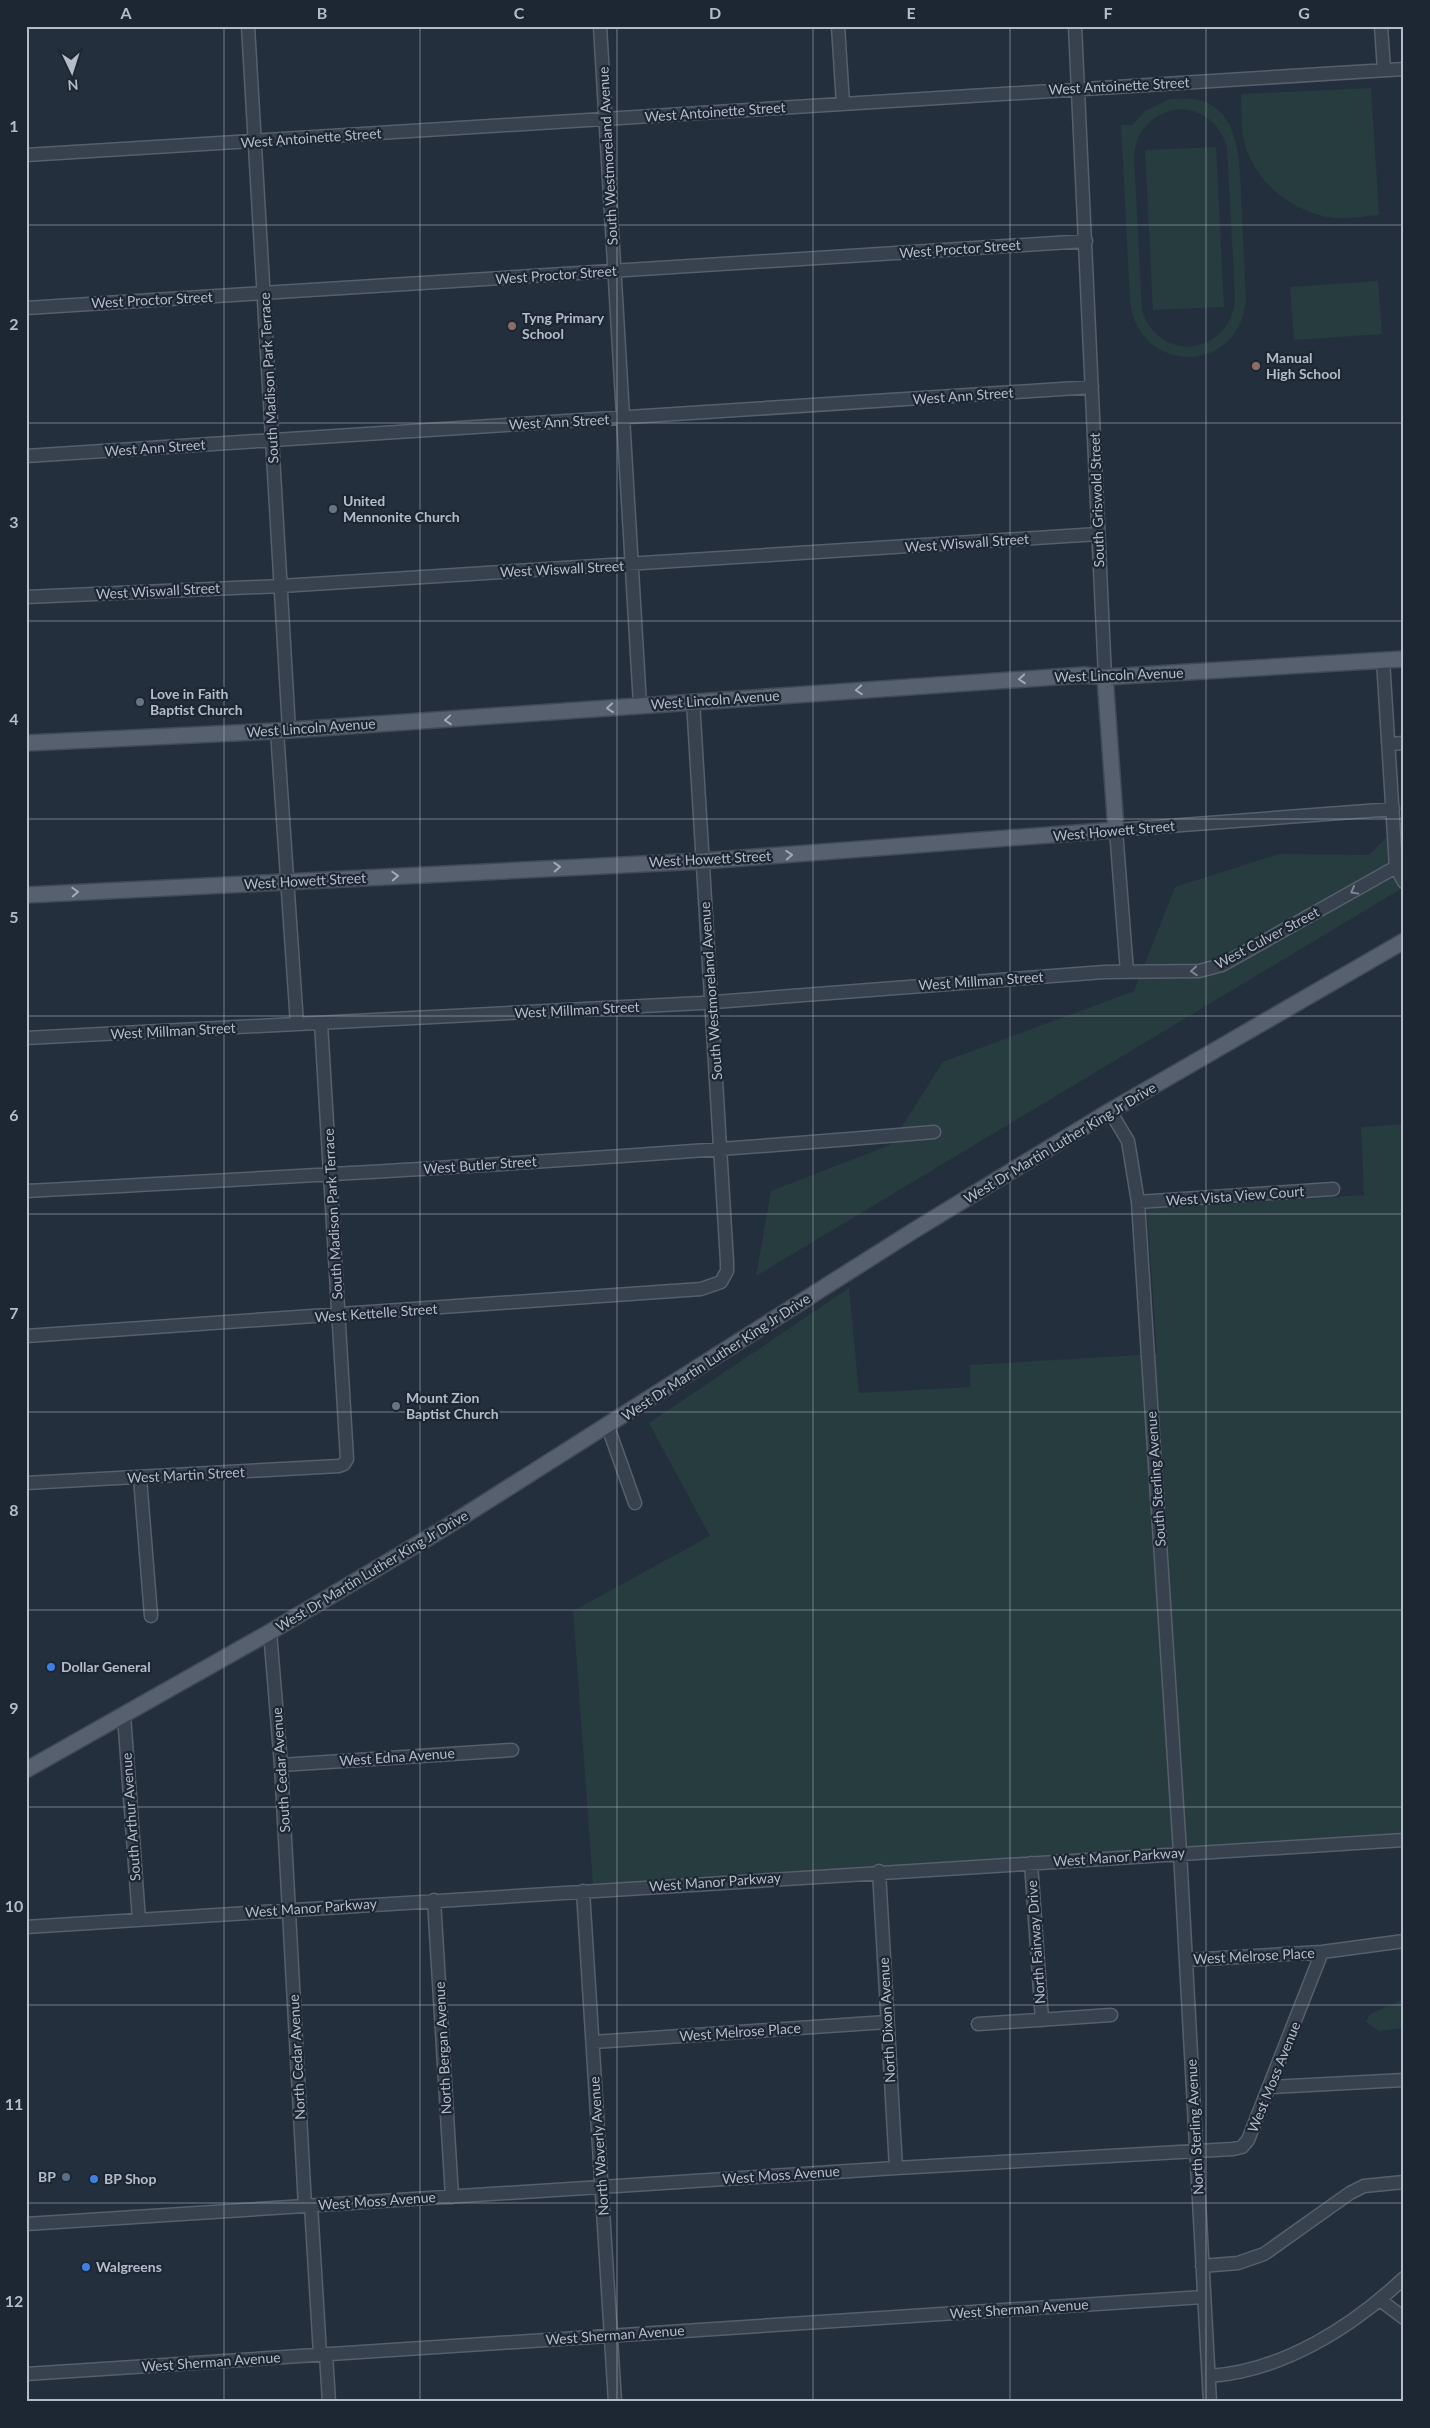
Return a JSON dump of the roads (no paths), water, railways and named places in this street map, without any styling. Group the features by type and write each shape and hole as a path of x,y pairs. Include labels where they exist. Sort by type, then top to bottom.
{"main road":[{"name":"West Lincoln Avenue","path":"26,743 283,731 1084,675 1105,677 1404,659"},
{"name":"South Griswold Street","path":"1105,677 1116,830"},
{"name":"West Howett Street","path":"26,895 702,861 1116,830"},
{"name":"West Dr Martin Luther King Jr Drive","path":"26,1770 270,1632 442,1529 608,1426 913,1231 1110,1111 1404,941"}],"street":[{"name":"South Madison Park Terrace","path":"248,26 281,586 287,882 297,1024"},
{"name":"South Westmoreland Avenue","path":"600,26 640,705"},
{"path":"838,26 843,104"},
{"name":"South Griswold Street","path":"1075,26 1105,677"},
{"path":"1381,26 1384,70"},
{"name":"West Antoinette Street","path":"26,155 1404,69"},
{"name":"West Proctor Street","path":"26,308 1086,240"},
{"name":"West Ann Street","path":"26,456 1092,387"},
{"name":"West Wiswall Street","path":"26,597 281,586 1098,534"},
{"path":"1383,660 1390,744 1396,867 1404,882"},
{"name":"South Westmoreland Avenue","path":"693,701 712,1002 719,1150 728,1266 723,1280"},
{"path":"1390,744 1404,743"},
{"name":"West Howett Street","path":"1116,830 1392,808"},
{"name":"South Griswold Street","path":"1116,830 1127,972"},
{"name":"West Culver Street","path":"1127,972 1199,971 1222,965 1396,867"},
{"name":"West Millman Street","path":"26,1038 712,1002 1104,972 1127,972"},
{"name":"South Madison Park Terrace","path":"321,1023 347,1459 344,1464"},
{"name":"South Sterling Avenue","path":"1110,1111 1128,1141 1138,1202 1180,1852"},
{"name":"West Butler Street","path":"26,1191 331,1175 719,1150 934,1132"},
{"name":"West Vista View Court","path":"1138,1202 1333,1190"},
{"name":"West Kettelle Street","path":"26,1336 338,1316 702,1289 723,1280"},
{"path":"608,1426 635,1503"},
{"name":"West Martin Street","path":"26,1483 140,1478 339,1466 344,1464"},
{"path":"140,1478 151,1616"},
{"name":"South Cedar Avenue","path":"270,1632 290,1909"},
{"name":"South Arthur Avenue","path":"124,1715 139,1920"},
{"name":"West Edna Avenue","path":"281,1765 512,1750"},
{"name":"West Manor Parkway","path":"26,1927 879,1871 1404,1840"},
{"name":"North Sterling Avenue","path":"1180,1852 1210,2402"},
{"name":"North Fairway Drive","path":"1031,1863 1042,2020"},
{"name":"North Dixon Avenue","path":"879,1871 896,2168"},
{"name":"North Waverly Avenue","path":"583,1891 615,2402"},
{"name":"North Bergan Avenue","path":"434,1900 452,2197"},
{"name":"North Cedar Avenue","path":"290,1909 308,2206 329,2402"},
{"path":"1322,1952 1404,1941"},
{"name":"West Melrose Place","path":"1186,1960 1322,1952"},
{"name":"West Moss Avenue","path":"26,2224 1242,2147 1248,2140 1270,2088 1322,1952"},
{"path":"978,2024 1111,2015"},
{"name":"West Melrose Place","path":"593,2042 887,2022"},
{"path":"1270,2088 1404,2080"},
{"path":"1202,2266 1238,2263 1264,2254 1350,2193 1364,2186 1404,2182"},
{"path":"1209,2376 1232,2374 1276,2360 1335,2331 1356,2319 1404,2278"},
{"name":"West Sherman Avenue","path":"26,2374 1203,2297"},
{"path":"1380,2300 1404,2318"}],"place":[{"name":"Tyng Primary School","path":"512,326"},
{"name":"Manual High School","path":"1256,366"},
{"name":"United Mennonite Church","path":"333,509"},
{"name":"Love in Faith Baptist Church","path":"140,702"},
{"name":"Mount Zion Baptist Church","path":"396,1406"},
{"name":"Dollar General","path":"51,1667"},
{"name":"BP","path":"66,2177"},
{"name":"BP Shop","path":"94,2179"},
{"name":"Walgreens","path":"86,2267"}]}
